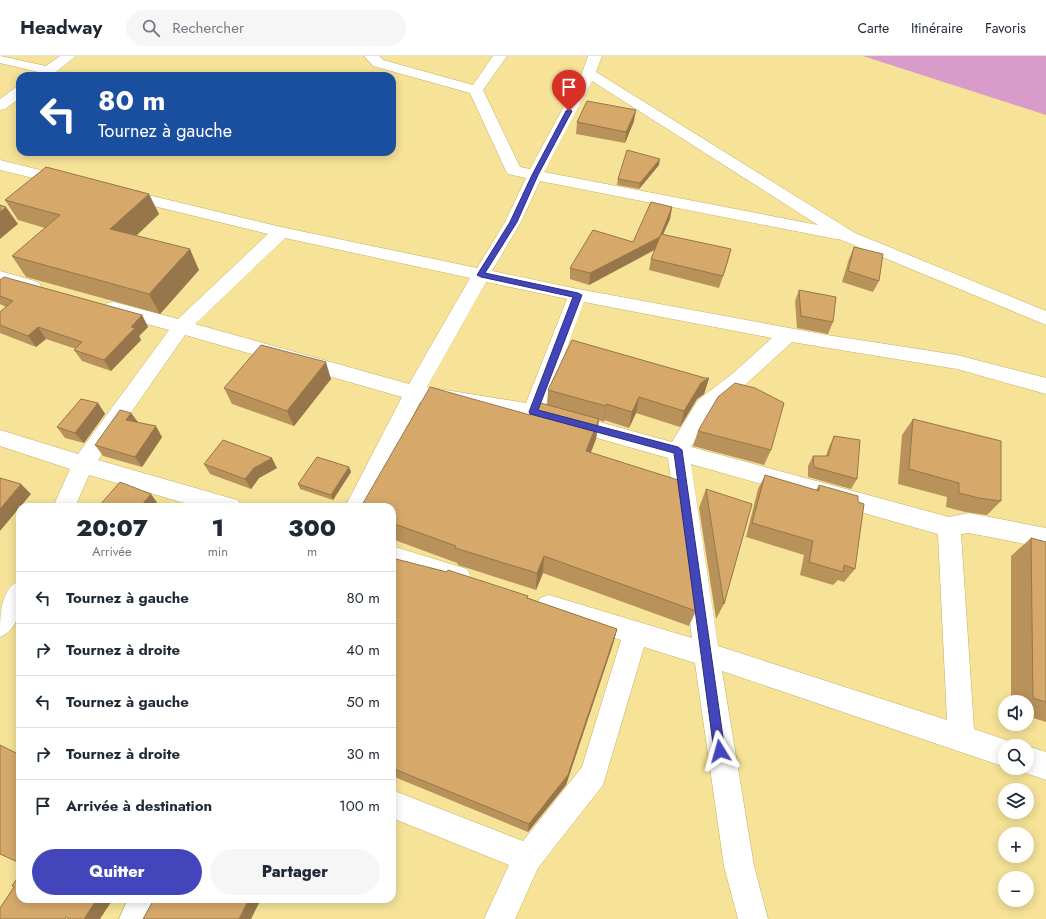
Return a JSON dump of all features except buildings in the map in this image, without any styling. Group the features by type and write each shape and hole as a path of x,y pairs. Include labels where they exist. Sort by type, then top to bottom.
{"street":[{"path":"46,72 69,56"},
{"path":"371,56 378,62 476,90 514,171 849,237"},
{"path":"476,90 500,56"},
{"path":"358,503 414,393 513,222 535,175 589,73 595,56"},
{"path":"0,59 42,72"},
{"path":"589,73 849,237 1046,318"},
{"path":"0,106 16,95"},
{"path":"0,165 84,185"},
{"path":"106,190 281,232 481,275 578,295 834,343 957,362 1046,386"},
{"path":"66,503 83,464 181,327 281,232"},
{"path":"0,277 53,291"},
{"path":"533,412 578,295"},
{"path":"98,304 414,393 533,412 678,450 949,527 969,523 1046,538"},
{"path":"753,919 739,866 720,751 678,450 705,406 739,379 789,334"},
{"path":"0,438 216,503"},
{"path":"949,527 961,738"},
{"path":"396,557 483,585"},
{"path":"0,624 16,598"},
{"path":"529,600 635,634 706,654 998,751"},
{"path":"499,919 528,858 583,790 593,775 635,634"},
{"path":"1034,762 1046,766"},
{"path":"396,806 528,858"},
{"path":"134,919 142,903"}],"shaded area":[{"path":"863,56 1046,56 1046,115"}],"route":[{"path":"569,111 535,175 513,222 481,275 578,295 533,412 678,450 720,751"}]}
